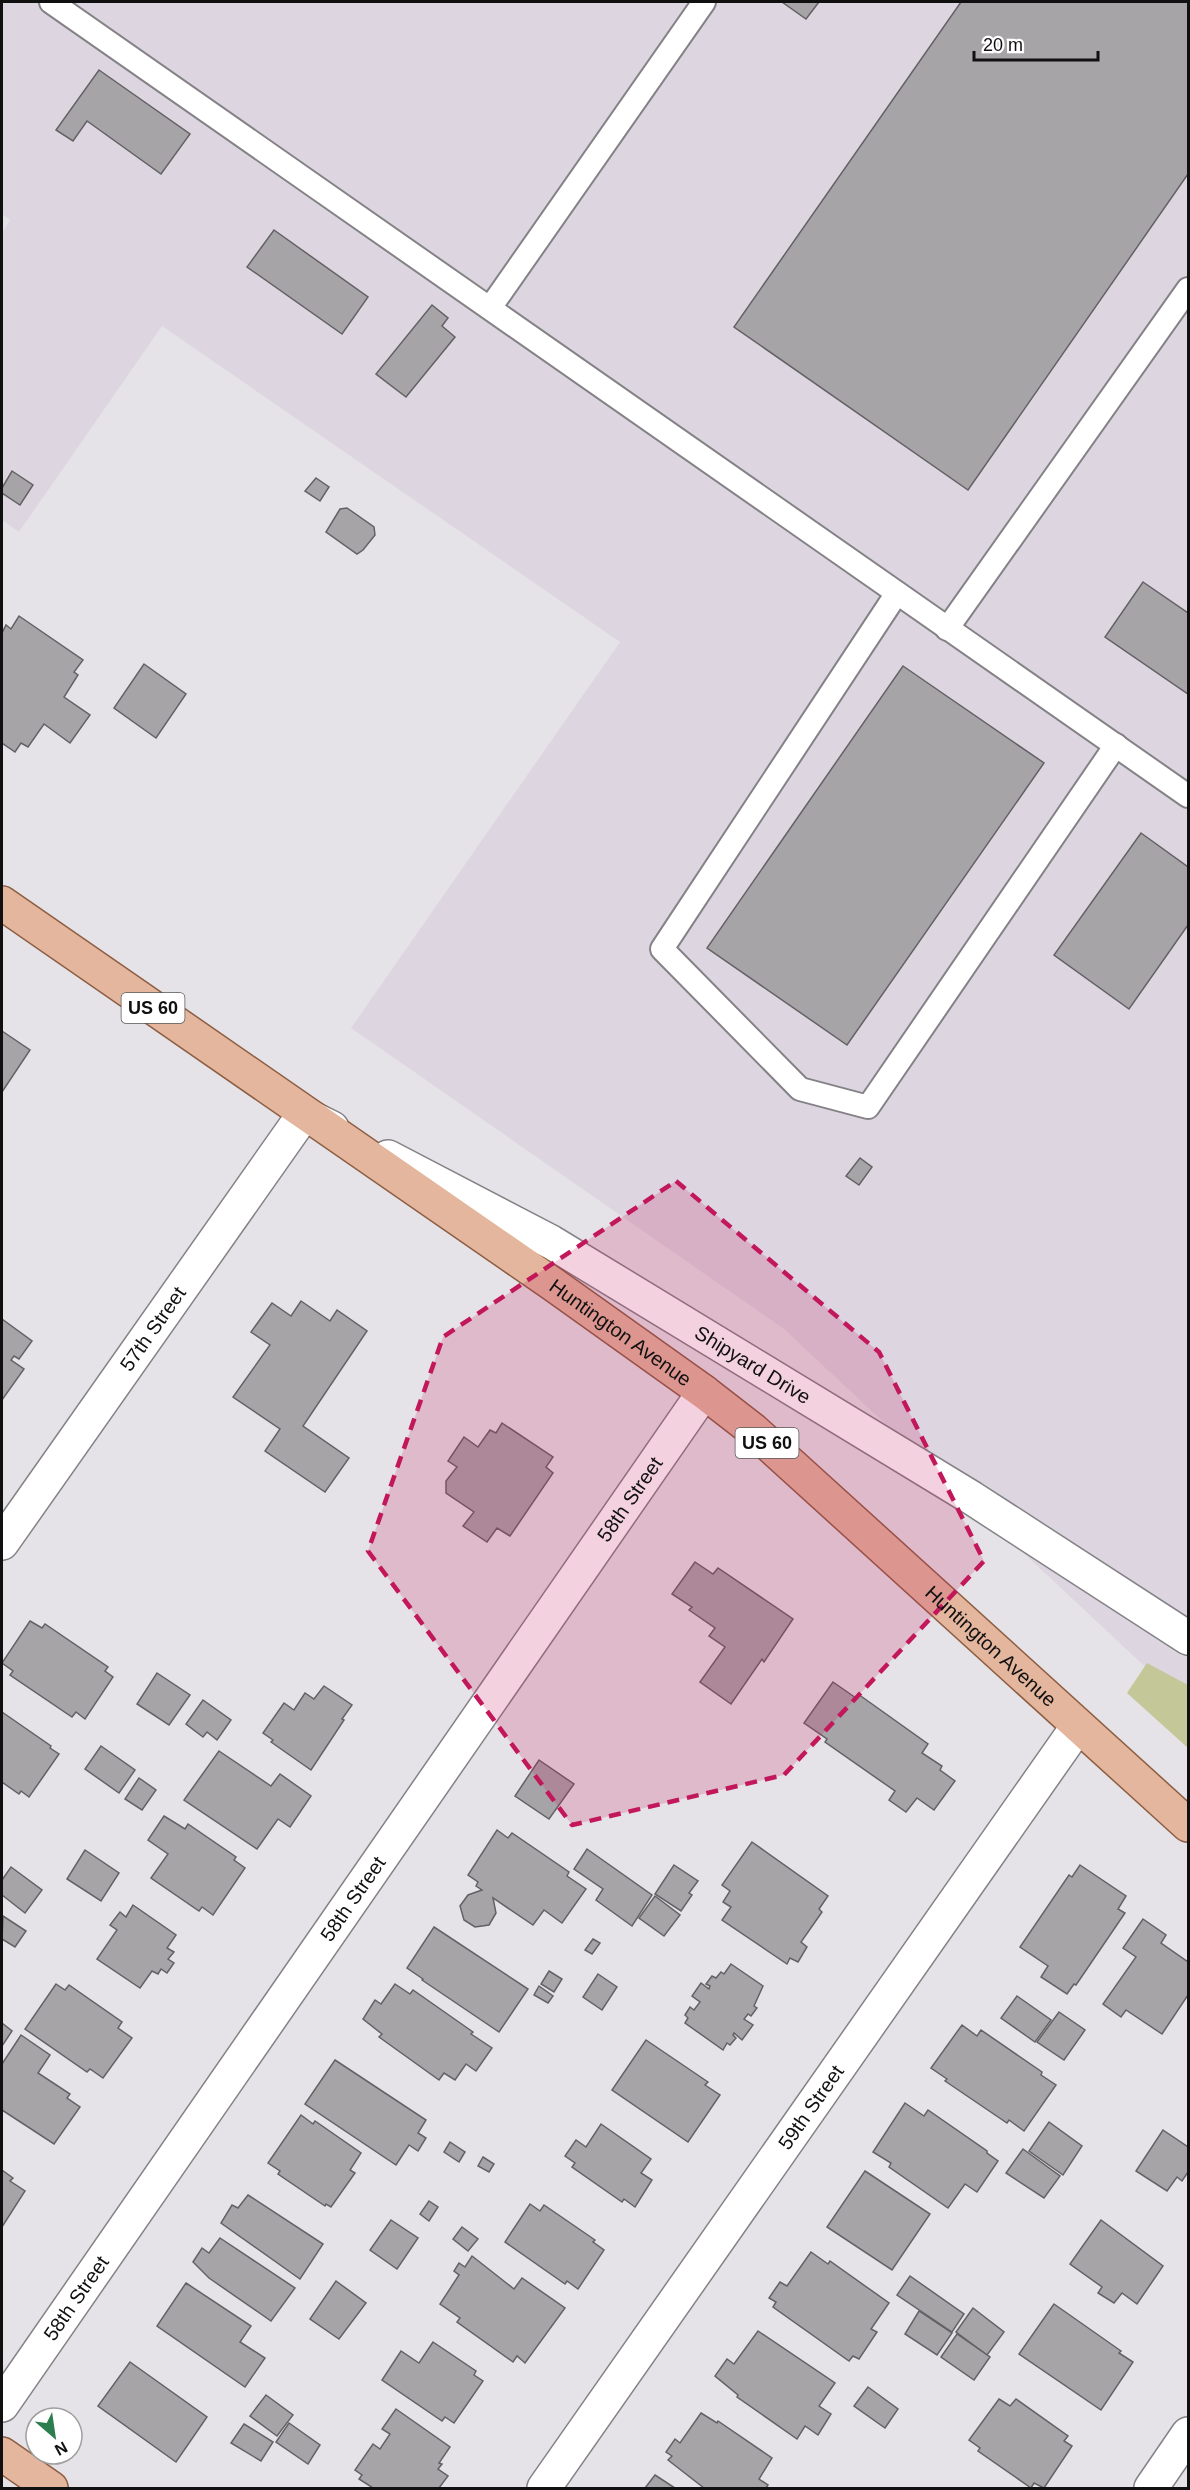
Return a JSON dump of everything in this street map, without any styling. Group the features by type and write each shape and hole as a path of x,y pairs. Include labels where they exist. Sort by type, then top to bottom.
{"main road":[{"name":"Huntington Avenue","path":"2,903 554,1285 704,1392 753,1430 1188,1825"},
{"path":"2,2454 51,2488"}],"street":[{"name":"57th Street","path":"2,1543 304,1114"},
{"name":"Shipyard Drive","path":"304,1114 551,1242 972,1498 1188,1638"},
{"name":"58th Street","path":"2,2405 704,1392"},
{"name":"59th Street","path":"544,2488 1078,1726"},
{"path":"1151,2488 1188,2434"}],"lane":[{"path":"51,2 1188,796"},
{"path":"490,308 704,2"},
{"path":"947,629 1188,289"},
{"path":"897,593 662,949 800,1089 868,1107 1116,745"}],"highlighted area":[{"path":"676,1181 879,1352 984,1561 784,1775 572,1825 368,1551 443,1337"}],"shaded area":[{"path":"2,2 1188,2 1188,1707 784,1329 351,1028 620,642 162,326 19,532 2,520 2,233 10,220 2,214"}],"green space":[{"path":"1147,1663 1188,1685 1188,1748 1127,1693"}],"building":[{"path":"782,2 819,2 806,19"},
{"path":"961,2 1188,2 1188,174 968,490 734,327"},
{"path":"99,70 190,134 161,174 87,121 73,141 56,130"},
{"path":"274,230 368,297 342,334 247,267"},
{"path":"432,305 448,318 442,326 455,337 406,397 376,374"},
{"path":"12,471 33,485 20,505 2,493 2,488"},
{"path":"316,478 329,487 320,501 305,491"},
{"path":"347,508 374,527 375,535 357,554 326,532 340,509"},
{"path":"1143,582 1188,613 1188,694 1105,637"},
{"path":"19,616 83,660 74,672 78,675 64,697 90,715 70,743 44,724 28,747 21,743 15,752 2,743 2,633 6,625 11,629"},
{"path":"144,664 186,694 156,738 114,708"},
{"path":"903,666 1044,763 847,1045 707,948"},
{"path":"1141,833 1188,867 1188,925 1129,1009 1054,955"},
{"path":"2,1031 30,1050 2,1092"},
{"path":"860,1158 872,1167 859,1185 846,1176"},
{"path":"301,1301 330,1321 337,1310 367,1331 303,1426 349,1458 325,1492 265,1451 280,1429 233,1397 270,1345 251,1332 272,1303 291,1316"},
{"path":"2,1319 32,1341 19,1359 14,1356 11,1360 24,1369 2,1400"},
{"path":"502,1423 553,1457 546,1467 553,1473 510,1536 497,1528 487,1542 463,1526 474,1512 446,1493 446,1481 457,1467 448,1461 464,1437 478,1447 490,1430 496,1433"},
{"path":"695,1562 713,1574 718,1568 793,1619 764,1662 762,1659 731,1704 700,1682 725,1647 709,1636 715,1628 689,1610 692,1607 672,1594"},
{"path":"30,1621 42,1628 45,1624 108,1667 105,1671 113,1677 85,1719 76,1712 72,1717 10,1675 13,1671 2,1663"},
{"path":"157,1673 190,1695 169,1725 137,1704"},
{"path":"833,1682 856,1698 858,1694 928,1744 922,1753 942,1766 940,1770 955,1781 934,1810 917,1798 906,1812 889,1800 895,1791 825,1742 827,1739 804,1723"},
{"path":"324,1686 352,1705 311,1770 271,1742 273,1740 263,1733 284,1703 294,1710 305,1693 314,1699"},
{"path":"203,1700 231,1720 217,1740 207,1732 203,1737 186,1724"},
{"path":"2,1712 59,1754 29,1797 21,1791 19,1794 2,1782"},
{"path":"101,1746 135,1770 119,1793 85,1769"},
{"path":"219,1751 271,1786 280,1774 311,1796 290,1827 278,1819 257,1849 184,1800"},
{"path":"539,1760 574,1784 549,1819 515,1796"},
{"path":"139,1778 156,1790 142,1810 125,1799"},
{"path":"164,1816 185,1829 188,1824 236,1857 234,1860 245,1868 213,1915 202,1907 199,1911 151,1878 168,1854 148,1840"},
{"path":"497,1830 508,1838 512,1833 569,1872 567,1876 586,1889 562,1923 544,1910 533,1925 493,1898 496,1913 489,1925 475,1927 464,1920 460,1906 468,1895 482,1890 476,1886 478,1882 468,1875"},
{"path":"752,1842 828,1896 819,1909 822,1912 801,1942 807,1947 798,1962 790,1958 787,1964 722,1920 731,1907 723,1902 730,1891 722,1885"},
{"path":"587,1849 652,1895 632,1926 596,1900 603,1889 574,1869"},
{"path":"85,1850 119,1873 101,1901 67,1879"},
{"path":"674,1865 698,1881 689,1893 692,1895 681,1911 655,1894"},
{"path":"1080,1865 1126,1896 1118,1909 1125,1913 1076,1985 1074,1984 1067,1994 1041,1977 1048,1966 1020,1947 1069,1875 1072,1877"},
{"path":"11,1867 42,1890 25,1913 2,1895 2,1880"},
{"path":"655,1896 680,1915 664,1936 639,1918"},
{"path":"133,1905 176,1935 167,1948 174,1952 168,1959 174,1963 167,1973 161,1969 158,1974 152,1971 140,1988 97,1959 117,1930 110,1925 120,1912 126,1917"},
{"path":"3,1916 26,1931 15,1947 2,1939"},
{"path":"1143,1919 1166,1935 1161,1943 1188,1962 1188,1995 1162,2034 1126,2010 1121,2017 1103,2004 1136,1957 1123,1948"},
{"path":"434,1927 528,1989 499,2032 407,1968"},
{"path":"593,1939 600,1943 592,1954 585,1950"},
{"path":"731,1964 763,1986 754,2006 757,2008 751,2016 748,2014 744,2019 753,2025 742,2040 734,2033 736,2038 730,2045 727,2043 723,2050 685,2023 688,2018 685,2015 690,2007 694,2010 700,2002 692,1996 701,1983 709,1989 710,1986 706,1984 712,1976 716,1978 721,1972 724,1974"},
{"path":"549,1971 562,1979 554,1992 541,1984"},
{"path":"598,1974 617,1987 602,2010 583,1997"},
{"path":"56,1984 65,1990 69,1985 122,2022 118,2028 132,2038 103,2078 90,2069 87,2072 25,2029"},
{"path":"395,1984 410,1994 413,1990 492,2048 476,2071 466,2064 455,2080 444,2073 439,2080 379,2037 382,2034 363,2019 375,2000 381,2004"},
{"path":"539,1986 553,1996 548,2003 534,1995"},
{"path":"1017,1996 1051,2020 1035,2042 1001,2018"},
{"path":"1059,2012 1085,2030 1064,2060 1037,2042"},
{"path":"2,2023 12,2031 2,2046"},
{"path":"962,2025 977,2036 981,2030 1042,2072 1041,2075 1056,2085 1024,2131 1009,2120 1007,2123 945,2081 947,2079 931,2068"},
{"path":"21,2035 50,2055 38,2073 70,2094 67,2098 80,2107 54,2144 2,2110 2,2064"},
{"path":"646,2040 708,2082 705,2085 720,2095 688,2142 612,2090"},
{"path":"335,2060 426,2120 418,2133 426,2138 418,2151 409,2145 396,2165 305,2104"},
{"path":"905,2103 924,2116 928,2110 998,2161 977,2192 965,2184 948,2208 889,2167 891,2163 873,2152"},
{"path":"301,2115 313,2124 315,2121 361,2153 350,2170 355,2173 331,2207 326,2204 325,2206 278,2174 280,2171 268,2163"},
{"path":"1049,2122 1082,2146 1063,2175 1029,2151"},
{"path":"601,2124 651,2159 641,2173 652,2180 635,2207 624,2199 622,2202 572,2167 575,2163 565,2156 576,2140 586,2147"},
{"path":"1163,2130 1188,2147 1188,2172 1182,2181 1177,2177 1167,2191 1136,2171"},
{"path":"450,2142 465,2152 459,2162 444,2152"},
{"path":"1023,2149 1060,2176 1044,2198 1006,2173"},
{"path":"483,2157 494,2164 489,2172 478,2166"},
{"path":"2,2170 13,2178 10,2181 25,2191 2,2227"},
{"path":"865,2171 930,2214 892,2270 827,2227"},
{"path":"248,2195 323,2244 300,2279 221,2223 232,2205 238,2208"},
{"path":"429,2201 438,2207 429,2221 420,2214"},
{"path":"530,2204 540,2211 544,2205 595,2240 593,2242 604,2250 578,2289 567,2281 565,2284 505,2242"},
{"path":"391,2220 418,2238 397,2269 370,2250"},
{"path":"1101,2220 1163,2266 1137,2304 1122,2293 1114,2303 1098,2293 1102,2287 1070,2264"},
{"path":"462,2227 478,2239 468,2251 453,2239"},
{"path":"220,2238 295,2288 271,2321 209,2278 193,2262 202,2248 209,2253"},
{"path":"811,2252 828,2264 830,2261 889,2303 871,2329 877,2332 859,2359 853,2356 849,2361 773,2307 776,2302 769,2298 780,2282 787,2286"},
{"path":"472,2256 514,2289 522,2278 565,2308 525,2363 517,2356 513,2362 457,2322 460,2318 440,2304 459,2275 454,2271 459,2263 465,2267"},
{"path":"910,2276 964,2314 952,2332 897,2295"},
{"path":"336,2281 366,2303 339,2339 310,2319"},
{"path":"186,2283 251,2326 240,2342 265,2358 245,2387 157,2326"},
{"path":"1054,2304 1133,2362 1101,2410 1019,2354"},
{"path":"973,2308 1004,2332 987,2355 956,2332"},
{"path":"919,2311 952,2333 937,2355 905,2334"},
{"path":"758,2331 835,2383 819,2406 831,2414 818,2435 805,2426 797,2439 737,2397 738,2395 715,2376 727,2359 734,2364"},
{"path":"957,2334 990,2357 974,2380 941,2357"},
{"path":"433,2342 476,2371 474,2375 483,2381 454,2423 445,2417 442,2421 382,2380 401,2351 419,2363"},
{"path":"130,2362 207,2417 176,2462 98,2406"},
{"path":"868,2387 898,2409 885,2428 854,2406"},
{"path":"266,2395 293,2415 277,2436 250,2416"},
{"path":"999,2399 1010,2406 1016,2399 1068,2436 1064,2441 1072,2446 1044,2488 1034,2483 1031,2488 978,2451 980,2448 969,2440"},
{"path":"396,2409 450,2447 439,2463 442,2464 438,2469 448,2476 439,2488 373,2488 359,2479 362,2475 355,2470 373,2444 380,2449 390,2434 382,2429"},
{"path":"701,2413 717,2423 718,2421 772,2458 759,2479 768,2485 766,2488 704,2488 668,2460 672,2456 666,2452 675,2439 680,2443"},
{"path":"289,2423 320,2445 308,2464 276,2442"},
{"path":"244,2424 273,2442 261,2461 231,2443"},
{"path":"655,2475 675,2488 645,2488"}]}
